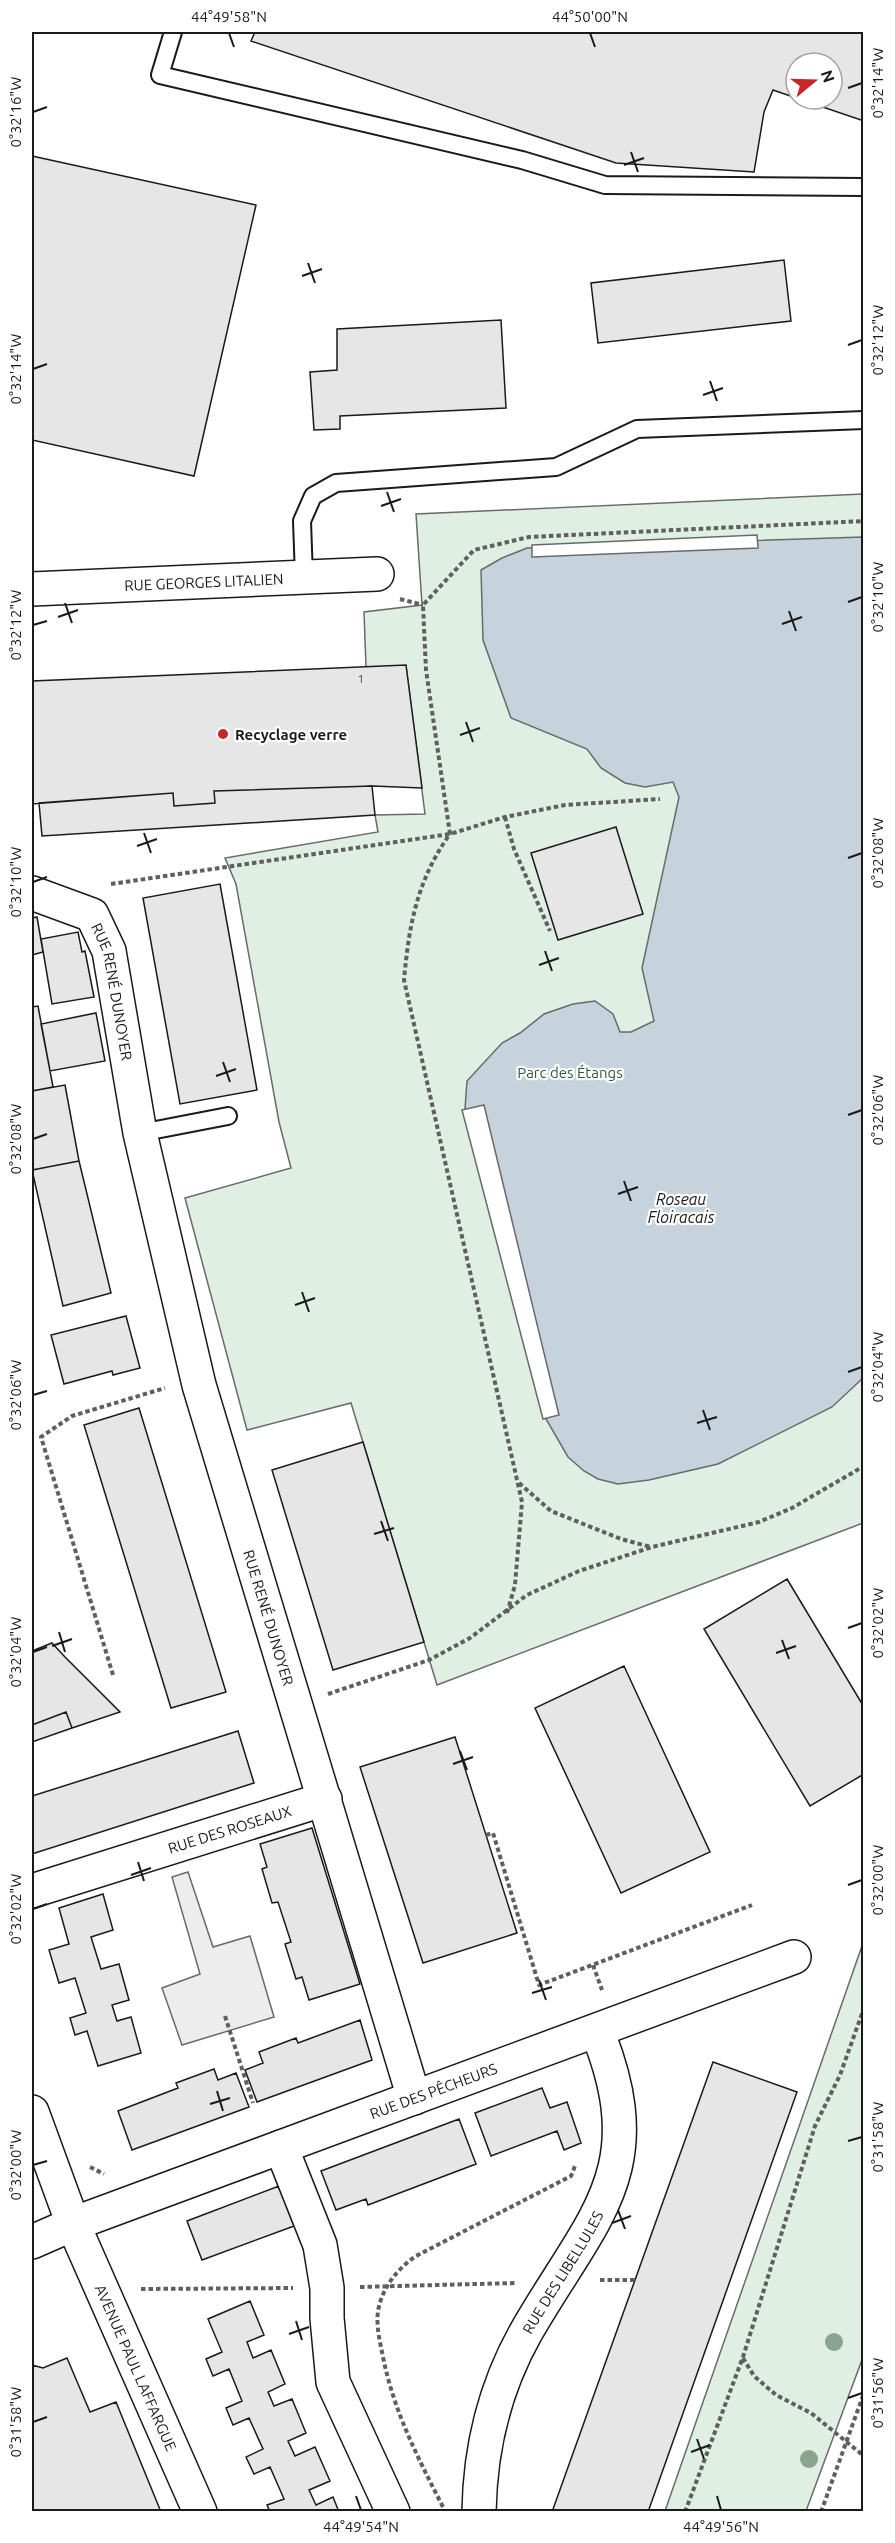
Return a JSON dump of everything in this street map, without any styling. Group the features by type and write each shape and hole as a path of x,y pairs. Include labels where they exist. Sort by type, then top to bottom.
{"street":[{"name":"RUE GEORGES LITALIEN","path":"32,589 376,573"},
{"name":"RUE RENÉ DUNOYER","path":"32,892 92,915 109,951 140,1133 197,1378 414,2097"},
{"name":"RUE DES ROSEAUX","path":"32,1891 325,1799"},
{"name":"RUE DES PÊCHEURS","path":"32,2242 73,2224 794,1957"},
{"name":"RUE DES LIBELLULES","path":"479,2511 483,2456 491,2420 508,2369 526,2332 601,2210 618,2159 621,2118 614,2080 597,2031"},
{"name":"AVENUE PAUL LAFFARGUE","path":"32,2112 73,2224 200,2511"},
{"path":"281,2147 320,2245 327,2288 333,2382 393,2511"}],"lane":[{"path":"173,32 160,75 522,160 605,186 864,187"},
{"path":"304,577 302,521 314,496 336,483 556,467 637,429 864,420"},
{"path":"140,1133 228,1116"}],"path":[{"path":"507,1613 515,1585 522,1502 519,1483 432,1113 404,980 410,921 434,856 450,834 426,669 423,605 474,550 529,537 864,521"},
{"path":"68,906 94,887 450,834 505,818 565,805 660,799"},
{"path":"505,818 514,849 550,931"},
{"path":"113,1676 41,1437 72,1416 197,1378"},
{"path":"296,1704 429,1660 470,1638 507,1613 527,1595 579,1571 651,1547 759,1522 812,1497 864,1466"},
{"path":"519,1483 551,1511 621,1539 651,1547"},
{"path":"486,1835 493,1833 539,1985 752,1905"},
{"path":"685,2511 743,2357 814,2127 840,2075 864,2008"},
{"path":"225,2016 253,2103"},
{"path":"445,2511 410,2443 389,2386 377,2330 378,2311 387,2286 399,2267 416,2256 571,2176 586,2140 619,2144"},
{"path":"743,2357 754,2376 776,2395 811,2413 864,2456"},
{"path":"821,2511 864,2393"}],"green space":[{"name":"Parc des Étangs","path":"863,494 863,1523 437,1685 351,1403 247,1430 185,1198 291,1168 279,1122 236,884 225,858 378,832 375,815 425,814 406,666 366,667 364,612 422,605 416,514"},
{"path":"863,1943 863,2357 806,2511 665,2511"}],"shaded area":[{"path":"188,1872 213,1947 250,1936 274,2017 182,2045 162,1988 200,1974 172,1877"}],"water":[{"name":"Roseau Floiracais","path":"863,537 863,1378 832,1407 718,1464 649,1480 618,1484 598,1479 584,1471 568,1457 546,1419 465,1109 467,1081 502,1043 520,1033 544,1014 573,1004 595,1001 613,1014 620,1032 631,1032 654,1021 642,968 679,797 673,782 645,787 625,783 601,768 587,749 511,718 483,640 481,570 527,548"}],"pier":[{"path":"757,535 758,548 532,557 532,545"},
{"path":"484,1105 559,1415 543,1419 462,1110"}],"building":[{"path":"255,32 864,32 864,121 834,111 844,111 844,51 784,51 784,94 773,90 764,112 754,172 616,163 251,41"},
{"path":"32,156 256,205 194,476 32,440"},
{"path":"784,260 791,321 598,343 591,283"},
{"path":"501,320 506,408 340,416 340,429 314,430 310,372 337,370 337,329"},
{"name":"Recyclage verre","path":"406,665 422,788 372,786 214,791 215,803 174,806 173,793 32,804 32,681"},
{"path":"372,786 375,815 42,836 39,803 173,793 174,806 215,803 214,791"},
{"path":"616,827 643,914 558,940 531,853"},
{"path":"220,884 257,1090 180,1104 143,898"},
{"path":"37,917 43,952 32,955 32,918"},
{"path":"78,932 82,952 85,951 94,997 52,1004 41,939"},
{"path":"38,1006 53,1087 32,1091 32,1007"},
{"path":"96,1013 105,1061 50,1071 41,1024"},
{"path":"65,1085 79,1161 32,1170 32,1091"},
{"path":"79,1161 111,1293 63,1306 32,1170"},
{"path":"126,1316 140,1368 113,1375 112,1371 64,1384 51,1335"},
{"path":"139,1408 226,1692 171,1708 84,1425"},
{"path":"363,1442 424,1642 333,1670 272,1470"},
{"path":"787,1579 864,1707 864,1774 810,1806 704,1629"},
{"path":"52,1643 120,1712 72,1728 66,1712 32,1725 32,1651"},
{"path":"624,1666 710,1852 621,1893 535,1708"},
{"path":"66,1712 72,1728 32,1742 32,1725"},
{"path":"238,1731 254,1783 32,1854 32,1796"},
{"path":"455,1737 517,1933 423,1963 360,1767"},
{"path":"312,1828 360,1984 309,2000 302,1977 296,1979 285,1944 291,1942 278,1902 272,1903 262,1869 267,1867 260,1844"},
{"path":"103,1894 113,1930 91,1937 101,1969 119,1964 129,2000 112,2005 117,2021 131,2017 141,2053 98,2066 87,2031 75,2035 70,2018 86,2013 75,1978 59,1983 49,1950 69,1944 59,1908"},
{"path":"360,2020 372,2060 257,2102 245,2070 263,2063 259,2052 296,2038 298,2043"},
{"path":"713,2062 797,2092 648,2512 552,2512"},
{"path":"214,2069 218,2080 236,2073 249,2107 132,2150 118,2111 178,2088 176,2083"},
{"path":"542,2088 550,2108 567,2102 581,2143 564,2150 557,2131 491,2156 475,2113"},
{"path":"459,2119 476,2164 368,2205 366,2199 336,2210 321,2171"},
{"path":"279,2186 294,2226 202,2260 187,2221"},
{"path":"250,2301 264,2335 247,2342 253,2358 271,2350 285,2384 268,2392 274,2406 292,2399 306,2433 288,2441 295,2456 315,2447 330,2481 309,2490 316,2505 333,2497 339,2512 270,2512 267,2505 284,2499 270,2467 254,2474 246,2457 263,2449 249,2418 233,2425 226,2408 242,2401 229,2369 213,2376 206,2359 222,2352 208,2319"},
{"path":"67,2358 90,2412 116,2402 161,2512 32,2512 32,2365 43,2368"}],"place":[{"name":"Recyclage verre","path":"223,734"}]}
